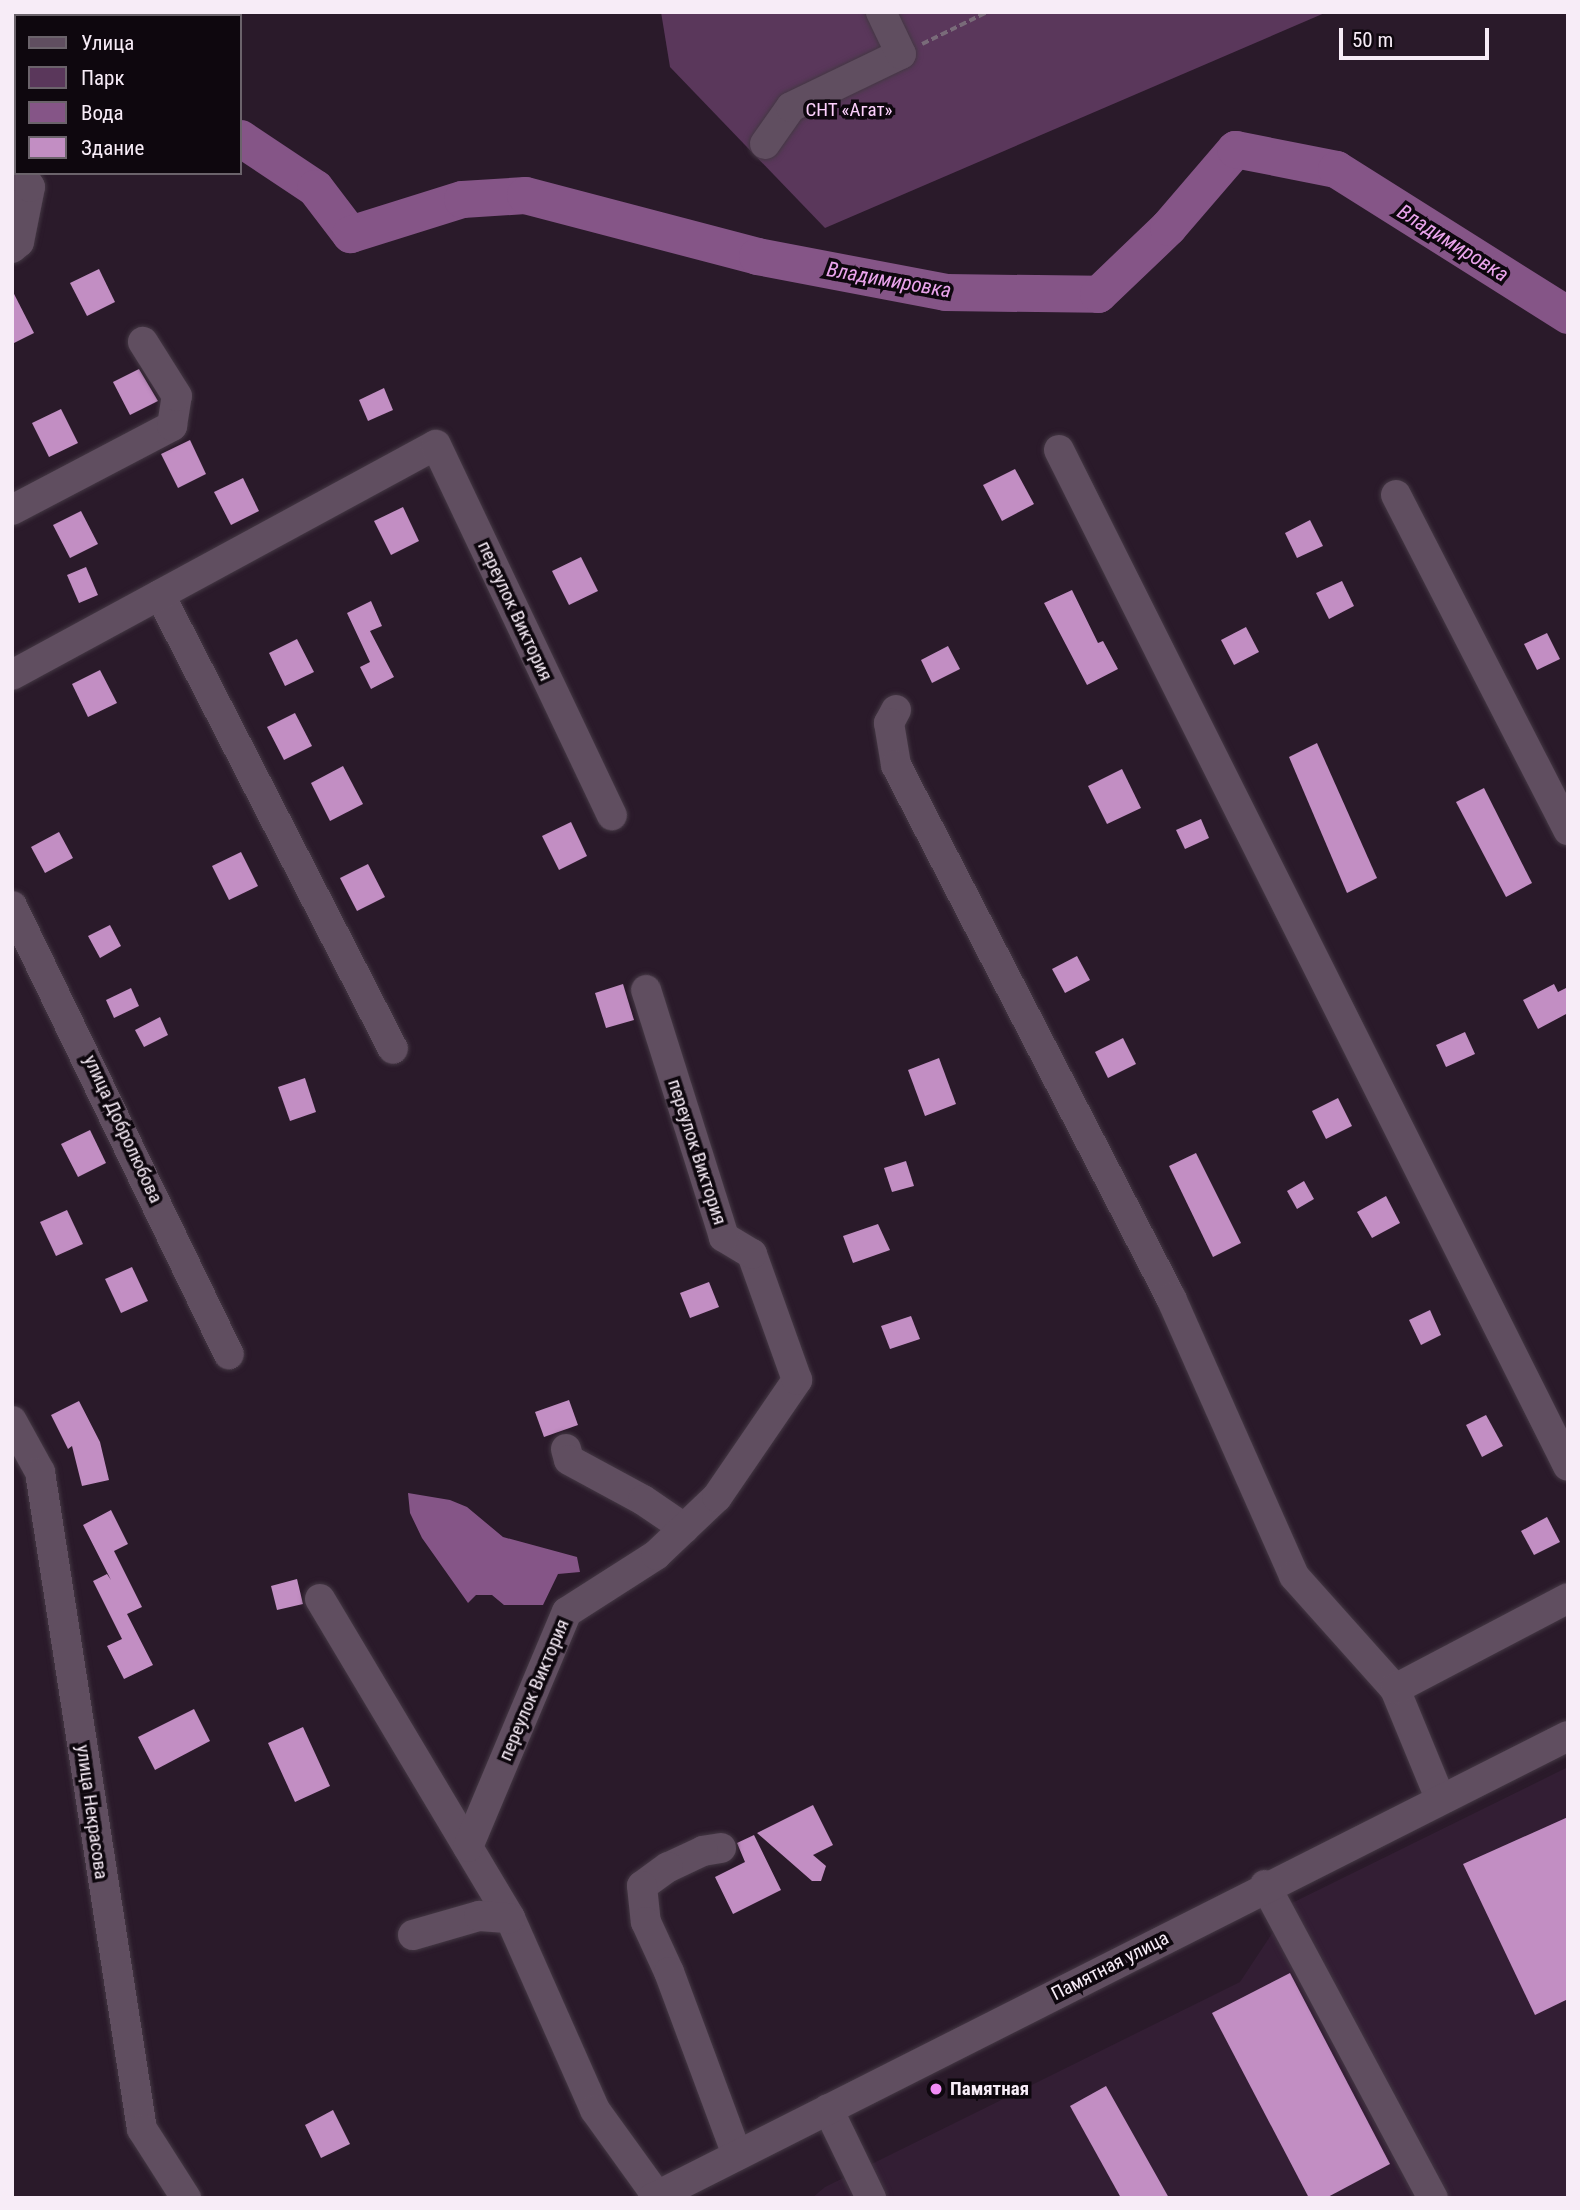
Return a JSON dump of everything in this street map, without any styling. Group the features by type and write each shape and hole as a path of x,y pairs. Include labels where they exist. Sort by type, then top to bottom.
{"street":[{"path":"765,144 790,107 901,54 881,12"},
{"path":"12,248 19,242 22,175"},
{"path":"12,510 172,426 177,396 143,342"},
{"name":"переулок Виктория","path":"160,595 436,445 612,815"},
{"path":"1059,450 1568,1466"},
{"path":"1396,495 1568,830"},
{"path":"12,675 160,595 393,1049"},
{"path":"896,710 889,723 896,765 1171,1298 1294,1576 1395,1689 1440,1798"},
{"name":"улица Добролюбова","path":"12,906 92,1061 229,1354"},
{"name":"переулок Виктория","path":"468,1847 567,1612 656,1555 717,1497 797,1380 752,1254 724,1237 646,990"},
{"name":"улица Некрасова","path":"12,1421 40,1472 142,2129 186,2198"},
{"path":"566,1449 569,1460 643,1500 684,1528"},
{"path":"1395,1689 1568,1598"},
{"path":"320,1599 510,1918 595,2110 655,2197"},
{"name":"Памятная улица","path":"655,2197 1265,1885 1568,1736"},
{"path":"721,1848 703,1851 668,1867 642,1886 646,1922 669,1972 737,2155"},
{"path":"1265,1885 1433,2198"},
{"path":"413,1935 478,1916 510,1918"},
{"path":"828,2109 871,2198"}],"path":[{"path":"901,54 987,12"}],"shaded area":[{"path":"1568,1767 1568,2198 812,2198 825,2187 1240,1982 1292,1903"}],"green space":[{"name":"СНТ «Агат»","path":"661,12 1327,12 825,228 670,67"}],"water":[{"path":"408,1493 450,1500 467,1507 503,1537 577,1557 580,1572 558,1574 543,1605 504,1605 492,1595 476,1595 468,1603 422,1538 410,1513"}],"building":[{"path":"99,269 115,302 87,316 70,283"},
{"path":"12,290 34,333 12,344"},
{"path":"139,369 158,401 130,415 113,382"},
{"path":"384,388 393,410 368,421 359,400"},
{"path":"61,409 78,443 49,457 32,423"},
{"path":"190,440 206,474 178,488 161,454"},
{"path":"1015,469 1034,504 1002,521 983,485"},
{"path":"243,478 259,511 231,525 214,492"},
{"path":"403,507 419,541 391,555 374,521"},
{"path":"81,511 98,544 70,558 53,525"},
{"path":"1310,520 1323,546 1297,558 1285,533"},
{"path":"581,557 598,591 569,605 552,571"},
{"path":"86,567 98,595 79,603 67,575"},
{"path":"1342,581 1354,606 1329,619 1316,593"},
{"path":"1072,590 1098,643 1103,641 1118,669 1087,685 1044,603"},
{"path":"371,601 382,626 370,631 394,677 371,689 360,667 370,662 347,613"},
{"path":"1246,627 1259,652 1234,665 1221,640"},
{"path":"1547,633 1560,659 1537,670 1524,644"},
{"path":"297,639 314,672 285,686 269,653"},
{"path":"948,646 960,669 932,683 921,660"},
{"path":"100,670 117,703 88,717 72,684"},
{"path":"295,713 312,746 284,760 267,727"},
{"path":"1317,743 1377,878 1347,893 1289,757"},
{"path":"343,766 363,804 330,821 311,783"},
{"path":"1122,769 1141,808 1107,824 1088,786"},
{"path":"1484,788 1532,883 1506,897 1456,802"},
{"path":"1201,819 1209,838 1185,849 1176,830"},
{"path":"571,822 587,856 559,870 542,836"},
{"path":"59,832 73,858 45,873 31,847"},
{"path":"241,852 258,886 229,900 212,866"},
{"path":"368,864 385,897 357,911 340,878"},
{"path":"110,925 121,946 100,958 88,936"},
{"path":"1077,956 1090,980 1065,993 1052,969"},
{"path":"623,984 634,1020 606,1028 595,993"},
{"path":"1554,984 1558,992 1568,987 1568,1013 1538,1029 1523,1000"},
{"path":"131,988 139,1006 114,1018 106,1000"},
{"path":"160,1017 168,1035 144,1047 135,1030"},
{"path":"1465,1032 1475,1054 1446,1067 1436,1045"},
{"path":"1123,1038 1136,1064 1108,1078 1095,1052"},
{"path":"939,1058 956,1104 925,1116 908,1070"},
{"path":"305,1078 316,1112 290,1121 278,1087"},
{"path":"1338,1098 1352,1126 1326,1139 1312,1111"},
{"path":"90,1130 106,1163 78,1177 61,1144"},
{"path":"1196,1153 1241,1243 1213,1257 1169,1166"},
{"path":"906,1161 914,1186 892,1192 884,1168"},
{"path":"1304,1181 1314,1199 1297,1209 1287,1191"},
{"path":"1386,1196 1400,1223 1372,1238 1357,1212"},
{"path":"67,1210 83,1244 56,1256 40,1222"},
{"path":"878,1224 890,1250 853,1263 843,1236"},
{"path":"132,1267 148,1301 121,1313 105,1279"},
{"path":"709,1282 719,1307 690,1318 680,1293"},
{"path":"1430,1310 1441,1335 1421,1345 1409,1320"},
{"path":"911,1316 920,1339 890,1349 881,1326"},
{"path":"569,1400 578,1425 544,1437 535,1412"},
{"path":"79,1401 100,1442 109,1480 82,1486 72,1446 68,1449 51,1415"},
{"path":"1486,1415 1503,1446 1482,1457 1466,1425"},
{"path":"111,1510 128,1544 114,1551 142,1607 127,1614 153,1665 124,1679 107,1646 122,1639 93,1581 107,1574 111,1580 83,1525"},
{"path":"1547,1517 1560,1542 1534,1555 1521,1531"},
{"path":"297,1579 303,1604 277,1610 271,1586"},
{"path":"194,1709 210,1741 155,1770 138,1737"},
{"path":"303,1727 330,1786 295,1802 268,1743"},
{"path":"813,1805 833,1845 813,1855 826,1866 821,1881 812,1881 757,1833"},
{"path":"1568,1817 1568,1999 1535,2015 1463,1864"},
{"path":"754,1835 781,1890 733,1914 715,1877 745,1862 737,1843"},
{"path":"1290,1973 1390,2164 1326,2198 1309,2198 1212,2013"},
{"path":"1106,2086 1169,2198 1121,2198 1070,2106"},
{"path":"333,2110 350,2144 321,2158 305,2125"}],"waterway":[{"name":"Владимировка","path":"242,139 315,188 350,234 462,199 525,195 757,256 945,292 1098,294 1168,227 1235,149 1336,169 1568,315"}],"place":[{"name":"Памятная","path":"936,2089"}]}
